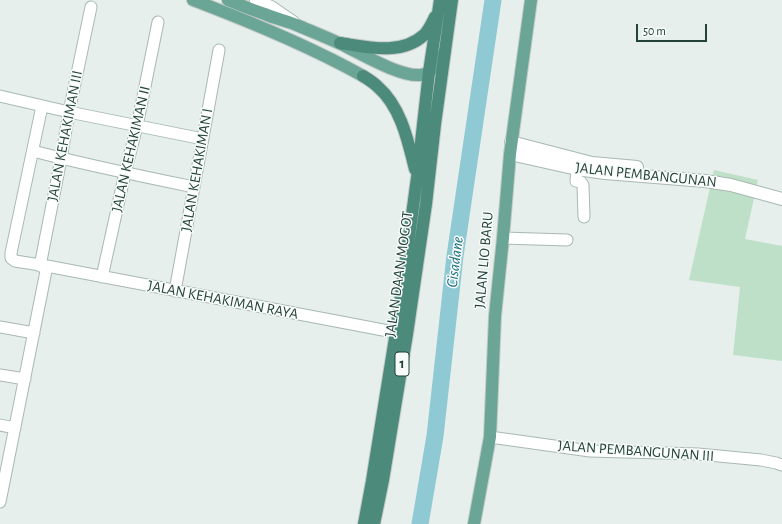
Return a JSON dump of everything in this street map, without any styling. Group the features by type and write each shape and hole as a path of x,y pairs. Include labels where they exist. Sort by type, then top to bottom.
{"highway":[{"name":"JALAN DAAN MOGOT","path":"364,524 426,204 452,0"},
{"path":"340,44 392,49 405,46 423,36 429,29 440,5"},
{"name":"JALAN DAAN MOGOT","path":"374,524 383,480 402,333 429,72 440,5"},
{"path":"363,76 378,86 386,95 395,110 408,138 417,178"}],"main road":[{"path":"194,0 292,40 363,76"},
{"path":"228,0 297,25 404,73 419,75 429,72"},
{"name":"JALAN LIO BARU","path":"474,524 490,436 495,316 510,154 531,0"},
{"name":"JALAN DAAN MOGOT","path":"429,72 439,62 445,51"}],"street":[{"path":"256,0 271,7 297,25"},
{"name":"JALAN KEHAKIMAN III","path":"0,502 4,463 15,428 34,333 43,266 69,112 91,7"},
{"name":"JALAN KEHAKIMAN II","path":"102,277 137,126 158,22"},
{"name":"JALAN KEHAKIMAN I","path":"175,291 219,50"},
{"path":"0,96 69,112 203,139"},
{"path":"42,106 33,151 125,173 194,187"},
{"name":"JALAN PEMBANGUNAN","path":"512,142 592,163 728,176 782,191"},
{"name":"JALAN KEHAKIMAN RAYA","path":"33,151 11,253 11,258 15,261 402,333"},
{"name":"JALAN PEMBANGUNAN","path":"510,154 577,169 605,173 705,181 731,185 782,199"},
{"path":"577,169 576,181 583,184 584,217"},
{"path":"503,238 567,240"},
{"path":"0,326 34,333"},
{"path":"0,375 25,379"},
{"path":"0,426 15,428"},
{"name":"JALAN PEMBANGUNAN III","path":"490,436 590,451 698,454 761,460 782,465"}],"green space":[{"path":"714,170 758,180 745,239 782,246 782,361 733,355 740,287 689,280"}],"waterway":[{"name":"Cisadane","path":"420,524 435,436 455,256 493,0"}]}
